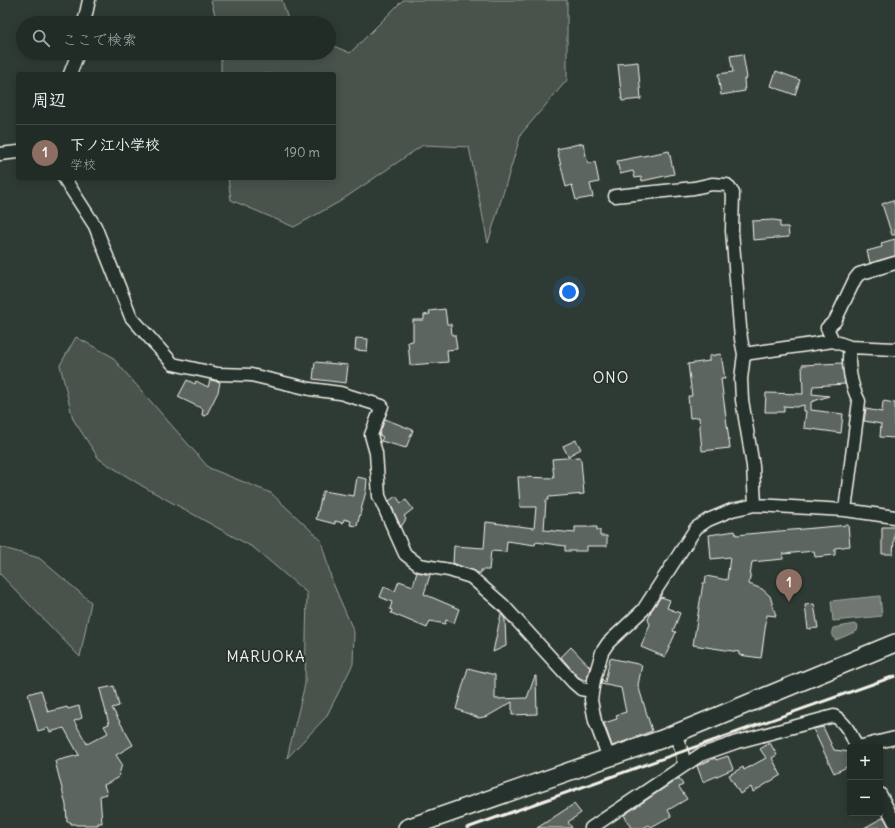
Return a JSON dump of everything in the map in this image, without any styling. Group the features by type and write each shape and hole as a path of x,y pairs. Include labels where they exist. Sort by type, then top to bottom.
{"street":[{"path":"86,16 89,0"},
{"path":"71,72 75,60"},
{"path":"0,154 16,152"},
{"path":"65,180 95,226 131,317 173,364 218,374 251,375 310,389 340,393 382,406 371,435 376,453 379,496 405,554 419,565 449,570 471,577 503,605 572,682 581,689 592,691"},
{"path":"615,196 694,188 717,184 730,187 733,193 732,231 741,339 744,354 742,400 754,466 756,505"},
{"path":"833,341 827,328 835,321 855,279 859,274 895,263"},
{"path":"744,354 833,341 850,347 895,349"},
{"path":"845,510 859,401 855,394 848,358 850,347"},
{"path":"609,758 592,714 592,691 598,666 605,647 638,616 696,528 708,520 732,510 756,505 845,510 895,517"},
{"path":"407,828 676,734 895,643"},
{"path":"591,828 684,764 714,749 834,716 840,720 855,744"},
{"path":"676,734 684,764"},
{"path":"865,744 895,738"},
{"path":"883,800 895,823"}],"shaded area":[{"path":"211,0 282,0 287,16 215,16"},
{"path":"403,0 567,0 567,80 521,134 488,243 469,147 423,145 339,202 294,227 231,200 228,180 336,180 336,72 221,72 221,60 336,60 336,47 350,53"},
{"path":"76,337 111,356 209,468 271,493 321,540 332,581 354,632 353,664 326,717 287,758 305,684 307,593 254,548 144,487 99,459 73,419 60,365"},
{"path":"0,547 39,558 91,602 80,657 0,574"},
{"path":"880,596 882,616 833,621 831,601"},
{"path":"855,624 858,626 857,631 836,640 832,636 833,628"}],"building":[{"path":"743,54 747,78 744,79 745,91 721,95 718,74 733,72 730,56"},
{"path":"638,62 641,99 622,101 618,64"},
{"path":"776,71 800,80 795,95 771,86"},
{"path":"583,143 588,164 595,162 599,182 590,184 593,197 576,200 572,185 566,187 557,149"},
{"path":"669,151 674,174 642,181 641,177 635,178 633,171 620,174 617,161"},
{"path":"893,200 895,207 895,235 892,235 882,204"},
{"path":"752,221 780,221 780,227 788,227 789,237 753,240"},
{"path":"895,239 895,256 870,263 867,251 882,247 881,243"},
{"path":"445,309 447,324 451,324 452,335 455,335 457,349 447,350 448,362 410,365 408,342 413,341 413,320 424,320 424,315 430,314 429,311"},
{"path":"356,338 368,339 367,351 355,350"},
{"path":"721,354 725,379 721,379 730,448 702,451 699,417 690,418 688,396 692,396 688,364 709,361 709,356"},
{"path":"315,362 348,365 346,383 313,379"},
{"path":"842,363 845,384 813,386 812,394 829,396 811,402 811,410 843,414 841,433 804,428 806,411 804,411 804,405 796,407 784,406 784,412 765,412 766,393 803,394 802,365"},
{"path":"187,380 195,384 196,381 208,387 210,380 220,382 218,392 206,416 202,415 203,409 178,397"},
{"path":"883,401 895,403 895,438 880,437 881,424 864,421 866,409 882,412"},
{"path":"385,419 413,430 406,448 381,441 383,437 379,435"},
{"path":"576,440 581,449 568,456 563,446"},
{"path":"579,457 581,461 584,494 549,497 548,500 546,500 544,530 575,533 575,527 597,527 597,530 600,530 600,536 607,536 607,546 587,546 587,551 565,551 565,546 536,542 535,545 507,541 506,552 491,551 489,570 481,570 481,573 478,573 453,563 454,546 484,548 486,522 534,528 536,507 520,507 518,477 554,478 552,459"},
{"path":"357,477 367,479 366,491 357,526 350,525 351,521 344,519 343,523 335,521 335,524 316,519 323,491 354,496"},
{"path":"396,496 401,503 406,500 413,509 404,516 406,519 401,527 389,501"},
{"path":"848,525 850,546 835,548 835,555 815,557 814,551 783,554 783,559 752,562 749,584 762,589 770,596 776,616 767,615 761,658 739,655 739,652 693,645 703,583 705,583 706,576 727,580 730,557 711,559 709,535 735,531 736,535"},
{"path":"882,527 895,527 893,554 882,554"},
{"path":"417,572 430,575 424,594 459,609 454,623 446,620 445,624 430,621 427,628 391,613 392,610 390,609 392,602 380,597 384,587 395,591 399,581 413,586"},
{"path":"661,597 670,600 667,608 680,613 673,631 676,632 665,657 641,647 650,624 648,620 651,611"},
{"path":"814,604 818,628 808,629 805,605"},
{"path":"501,614 505,619 506,646 493,652"},
{"path":"571,647 590,667 586,681 578,677 561,657"},
{"path":"610,658 642,665 638,685 652,731 612,746 604,723 617,719 616,715 626,712 621,688 601,684 602,679 605,682"},
{"path":"468,668 495,675 495,699 527,698 536,676 537,714 512,715 512,702 488,716 479,718 456,709"},
{"path":"114,686 119,706 112,708 133,745 116,755 122,764 118,778 104,785 107,794 100,796 102,823 98,823 98,825 71,824 71,822 67,822 66,805 55,761 79,755 64,728 50,732 48,728 38,731 28,694 41,690 48,712 67,707 68,709 79,706 82,718 74,721 87,744 108,733 104,726 109,724 100,689"},
{"path":"823,727 834,750 847,752 847,767 834,773 813,729"},
{"path":"770,743 777,755 772,758 781,775 753,792 751,787 740,794 729,775 743,767 744,770 766,758 760,749"},
{"path":"728,756 733,769 703,782 697,766 715,758 716,760"},
{"path":"679,778 683,785 679,787 687,799 668,810 671,816 651,827 649,825 643,828 631,828 624,815"},
{"path":"574,804 581,813 568,822 572,828 537,828"},
{"path":"884,817 890,828 864,828"}],"railway":[{"path":"467,828 895,676"}],"place":[{"name":"下ノ江小学校","path":"789,602"}],"district":[{"name":"ONO","path":"611,378"},
{"name":"MARUOKA","path":"266,657"}]}
